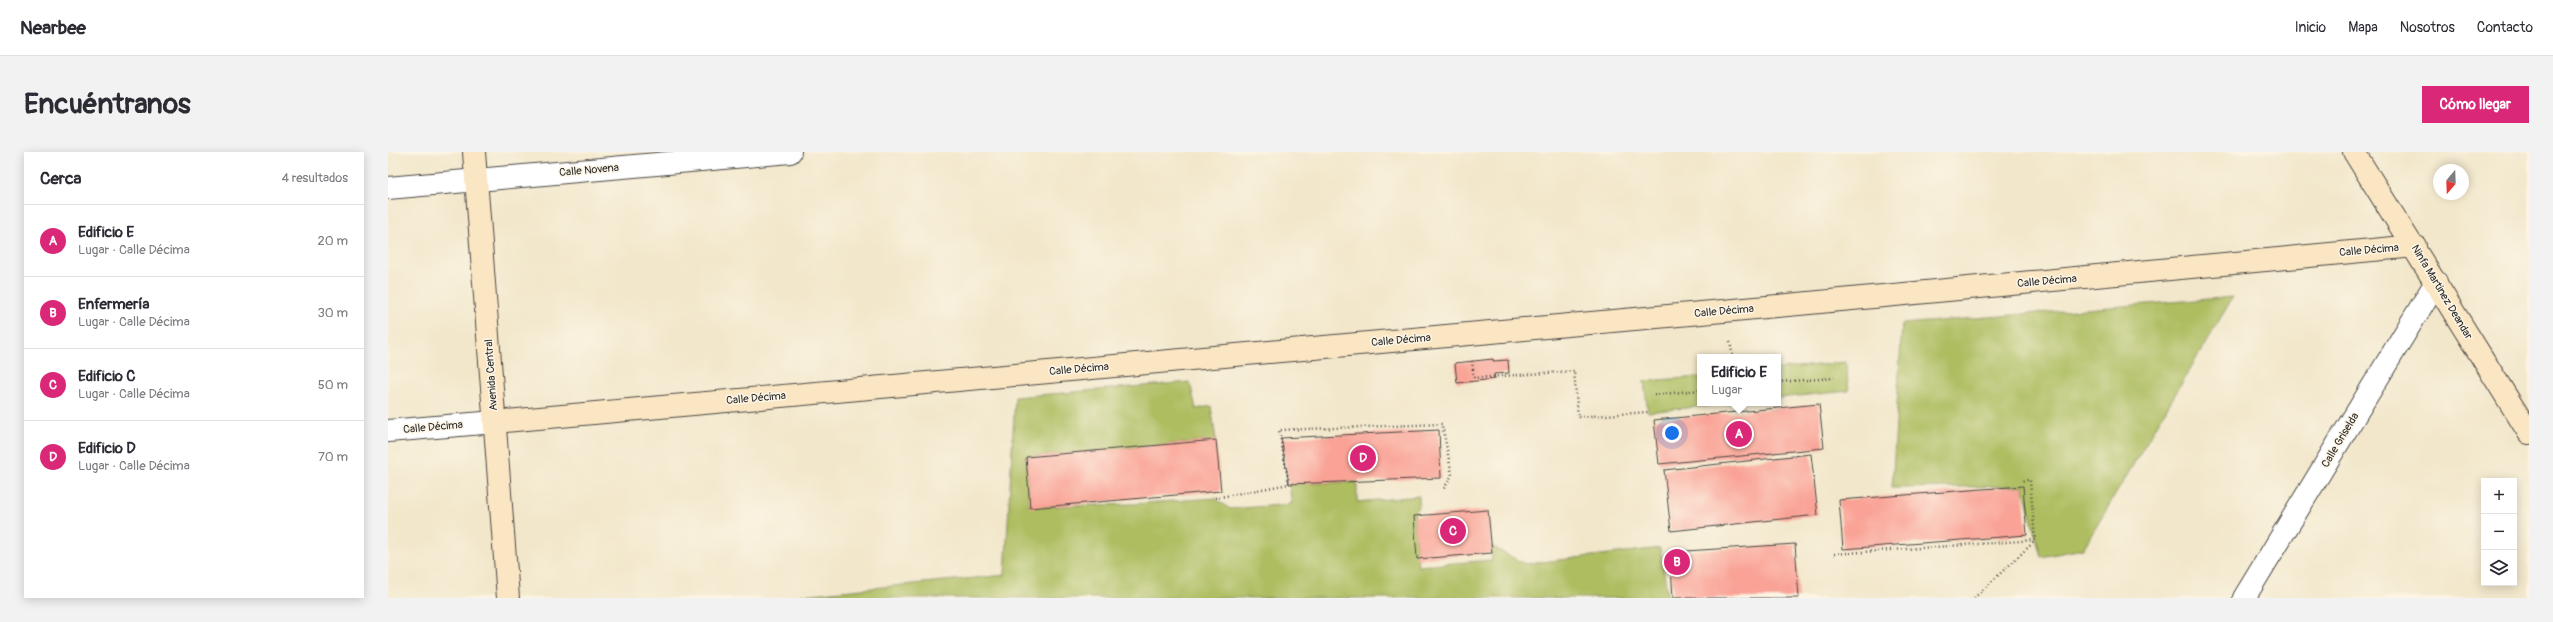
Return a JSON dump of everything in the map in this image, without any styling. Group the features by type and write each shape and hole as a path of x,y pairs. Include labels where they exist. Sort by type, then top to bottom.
{"street":[{"name":"Avenida Central","path":"474,152 508,598"},
{"name":"Calle Novena","path":"388,188 790,152"},
{"name":"Ninfa Martinez Deandar","path":"2354,152 2415,246 2529,433"},
{"name":"Calle Décima","path":"388,431 1742,309 2415,246"},
{"name":"Calle Griselda","path":"2244,598 2436,282"}],"path":[{"path":"1730,342 1732,354"},
{"path":"1472,361 1474,378 1574,371 1578,417 1648,412"},
{"path":"1781,382 1834,378"},
{"path":"1654,395 1697,390"},
{"path":"1215,498 1289,484 1279,430 1442,424 1452,474 1443,490"},
{"path":"2020,481 2030,480 2035,540"},
{"path":"1834,554 2035,540"},
{"path":"1974,598 2035,540"}],"green space":[{"path":"2233,297 2083,549 2041,557 2023,486 1892,488 1902,324"},
{"path":"1846,362 1849,391 1781,398 1781,369"},
{"path":"1697,377 1697,406 1705,406 1648,412 1644,381"},
{"path":"1190,382 1196,409 1211,406 1216,440 1026,457 1030,507 1132,504 1215,498 1230,509 1292,504 1289,484 1357,482 1357,502 1419,496 1419,504 1414,516 1418,566 1492,560 1491,546 1525,564 1660,548 1668,598 801,598 801,595 1005,575 1015,397"}],"building":[{"path":"1493,359 1493,361 1508,360 1509,373 1494,374 1495,379 1457,383 1455,363"},
{"path":"1819,404 1824,448 1659,464 1654,420"},
{"path":"1439,430 1441,478 1289,484 1281,438"},
{"path":"1216,440 1221,491 1030,508 1026,457"},
{"path":"1811,454 1818,515 1671,531 1664,470"},
{"path":"2023,486 2027,535 1843,549 1839,500"},
{"path":"1488,510 1492,553 1417,559 1414,516"},
{"path":"1795,544 1799,598 1673,598 1670,552"}],"place":[{"name":"Edificio E","path":"1739,434"},
{"name":"Edificio D","path":"1363,458"},
{"name":"Edificio C","path":"1453,531"},
{"name":"Enfermería","path":"1677,562"}]}
